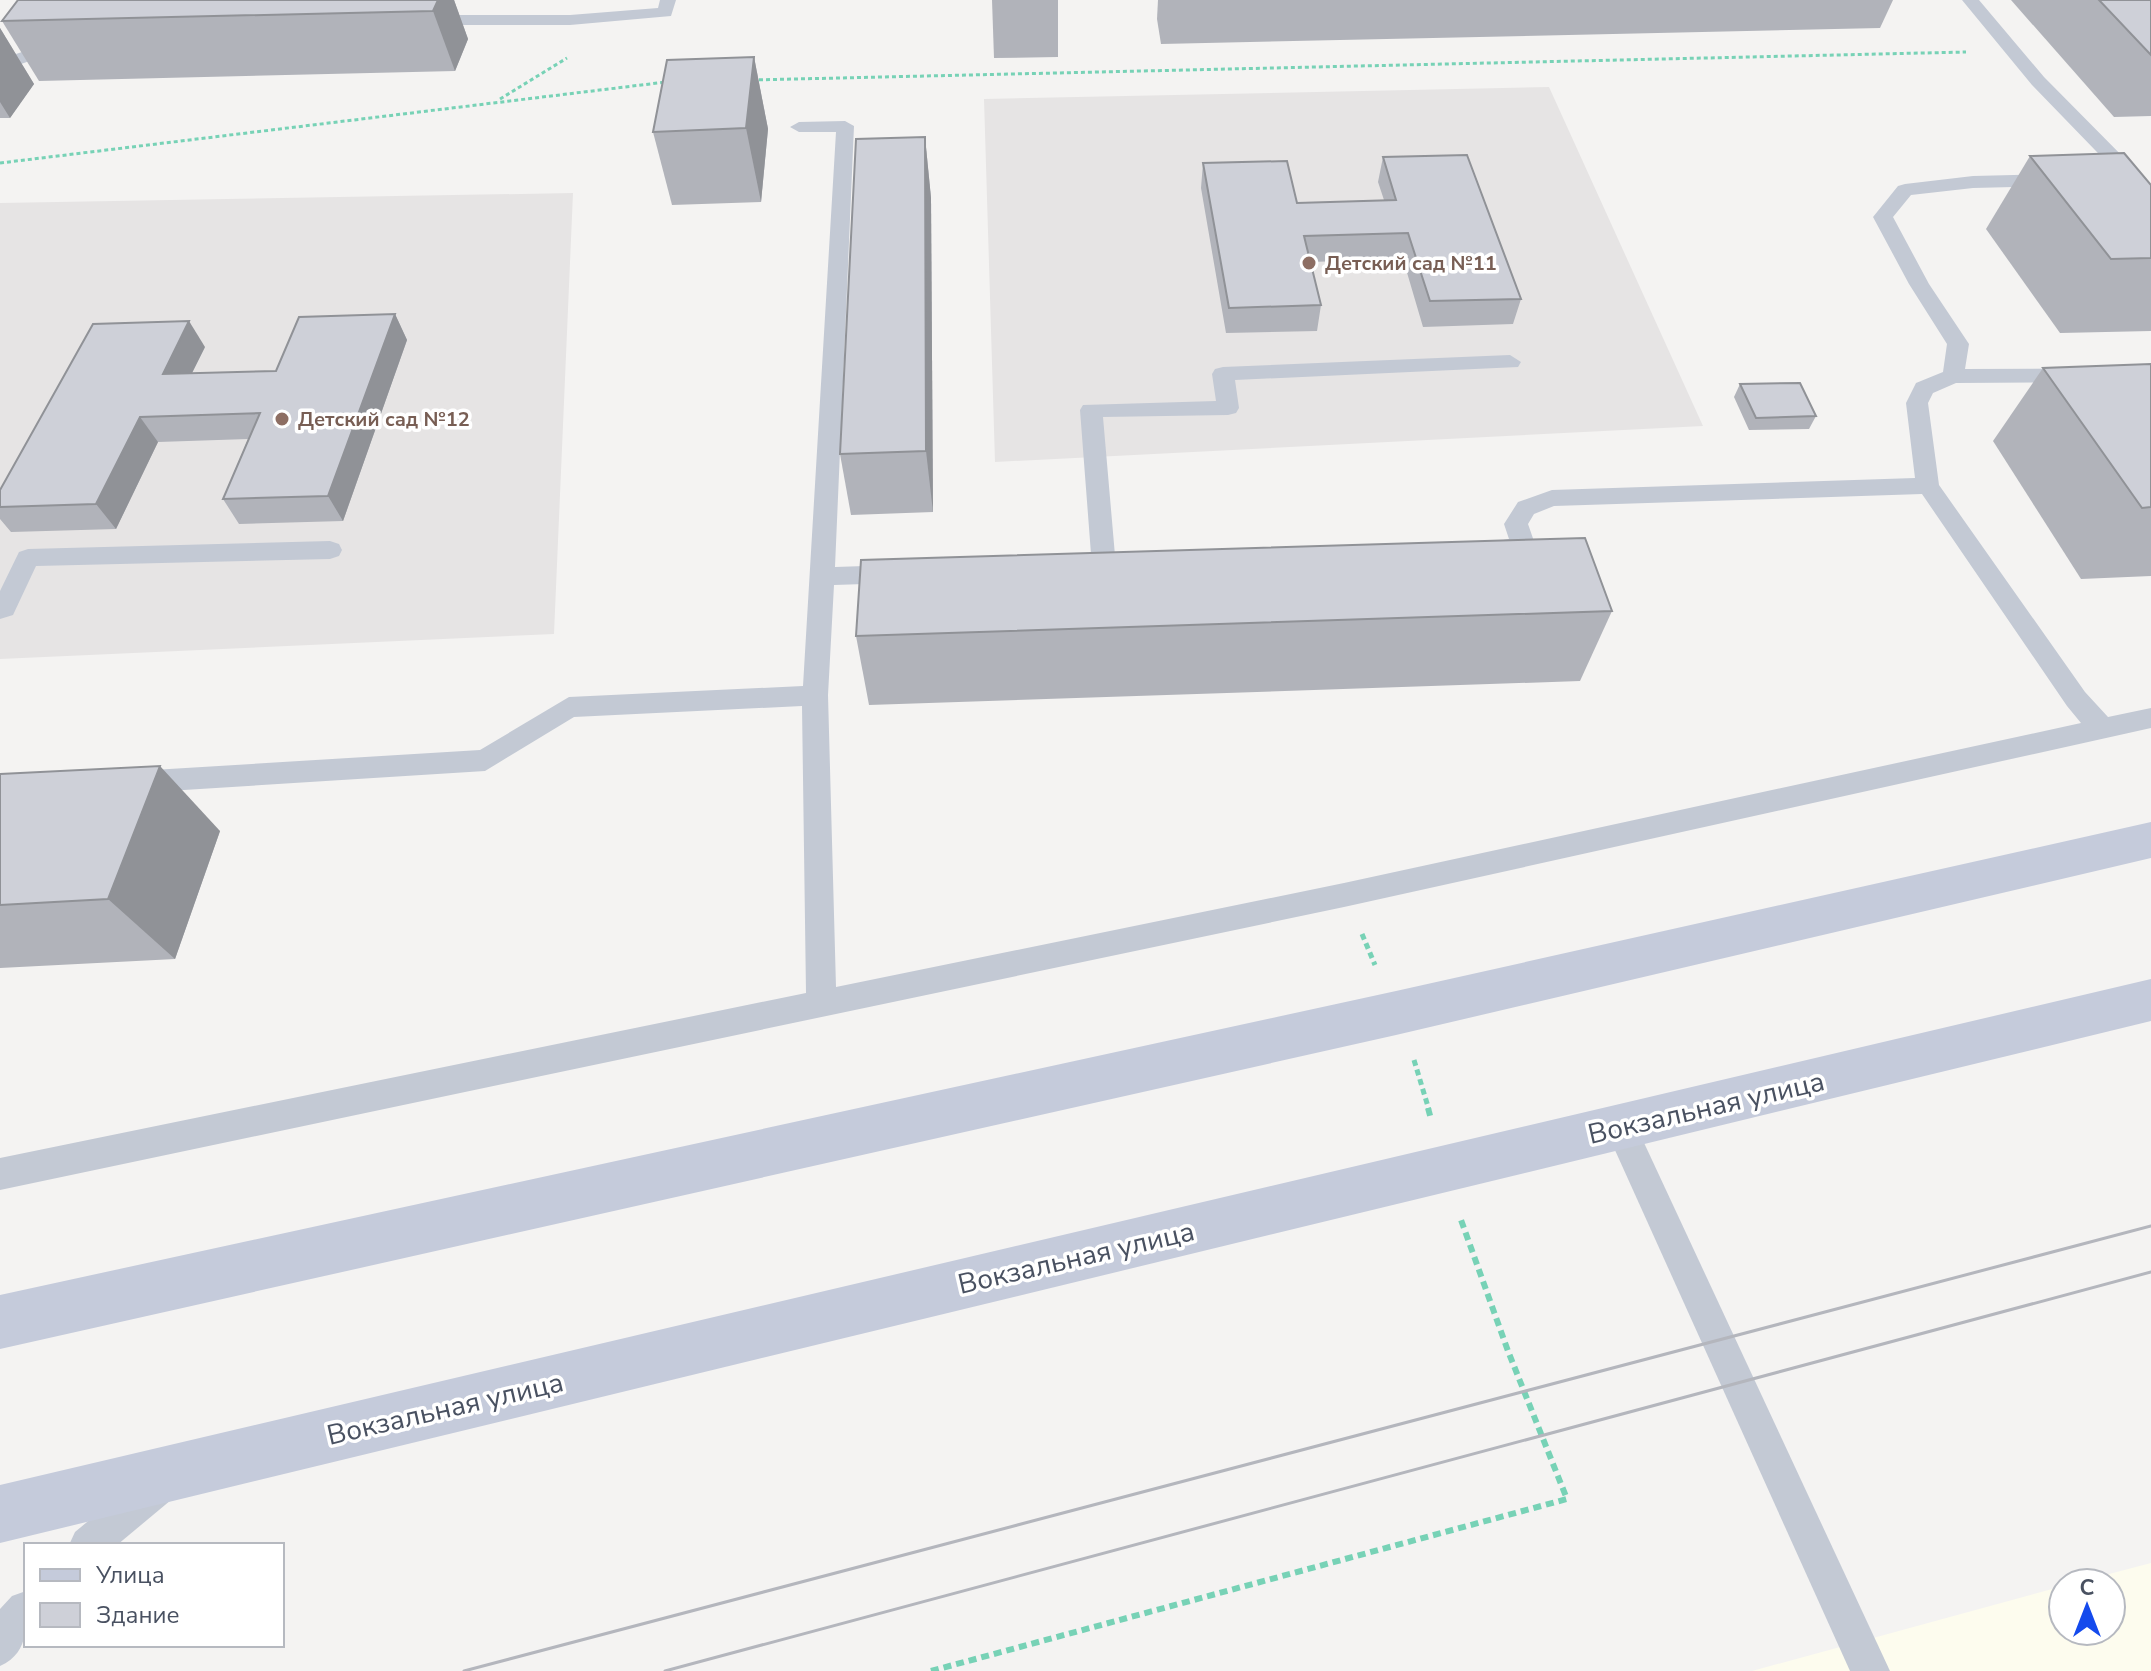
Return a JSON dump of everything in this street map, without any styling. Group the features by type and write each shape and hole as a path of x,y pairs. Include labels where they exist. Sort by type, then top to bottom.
{"main road":[{"path":"0,1322 1396,1013 2151,840"},
{"name":"Вокзальная улица","path":"0,1514 2151,1000"}],"lane":[{"path":"401,20 570,20 665,12 668,0"},
{"path":"1970,0 2038,81 2142,178"},
{"path":"0,60 15,60 36,53 81,33"},
{"path":"799,127 845,126 815,695 821,1005"},
{"path":"2104,179 2142,178"},
{"path":"1953,376 1958,344 1919,284 1883,217 1905,190 1973,182 2075,180"},
{"path":"1104,567 1091,410 1228,408 1223,374 1510,362"},
{"path":"2102,728 2076,699 1928,486 1917,403 1924,388 1953,376 2151,375"},
{"path":"1477,549 1524,547 1516,524 1526,508 1552,498 1928,486"},
{"path":"0,610 4,609 28,558 330,550"},
{"path":"1073,568 1135,565"},
{"path":"822,576 916,573"},
{"path":"110,784 485,760 569,707 815,695"},
{"path":"0,1174 1344,895 2151,718"},
{"path":"1621,1128 1870,1671"},
{"path":"90,1543 177,1472"},
{"path":"0,1646 24,1612"}],"path":[{"path":"746,81 2012,51"},
{"path":"0,163 667,82"},
{"path":"1411,1051 1435,1130"},
{"path":"931,1671 1567,1499 1508,1351 1458,1211"}],"shaded area":[{"name":"Детский сад №11","path":"1549,87 1703,426 995,462 984,99"},
{"name":"Детский сад №12","path":"573,193 554,634 0,659 0,203"},
{"path":"2151,1563 2151,1671 1752,1671 2047,1590 2047,1647 2127,1647 2127,1569"}],"building":[{"path":"18,0 438,0 433,11 2,21"},
{"path":"2099,0 2151,0 2151,55"},
{"path":"754,57 746,128 653,132 667,60"},
{"path":"925,137 926,451 840,454 856,139"},
{"path":"2124,153 2151,185 2151,258 2111,259 2030,156"},
{"path":"1467,155 1521,299 1430,301 1408,233 1304,236 1321,305 1229,308 1203,163 1287,161 1297,203 1396,200 1383,157"},
{"path":"395,314 328,496 223,499 260,413 140,417 96,504 0,507 0,490 93,324 189,321 163,374 276,371 299,317"},
{"path":"2151,364 2151,507 2142,508 2043,368"},
{"path":"1800,383 1816,416 1756,418 1740,384"},
{"path":"1585,538 1612,611 856,636 861,560"},
{"path":"160,766 108,899 0,905 0,774"}],"tram line":[{"path":"464,1671 2151,1226"},
{"path":"665,1671 2151,1272"}],"place":[{"name":"Детский сад №11","path":"1309,263"},
{"name":"Детский сад №12","path":"282,419"}]}
